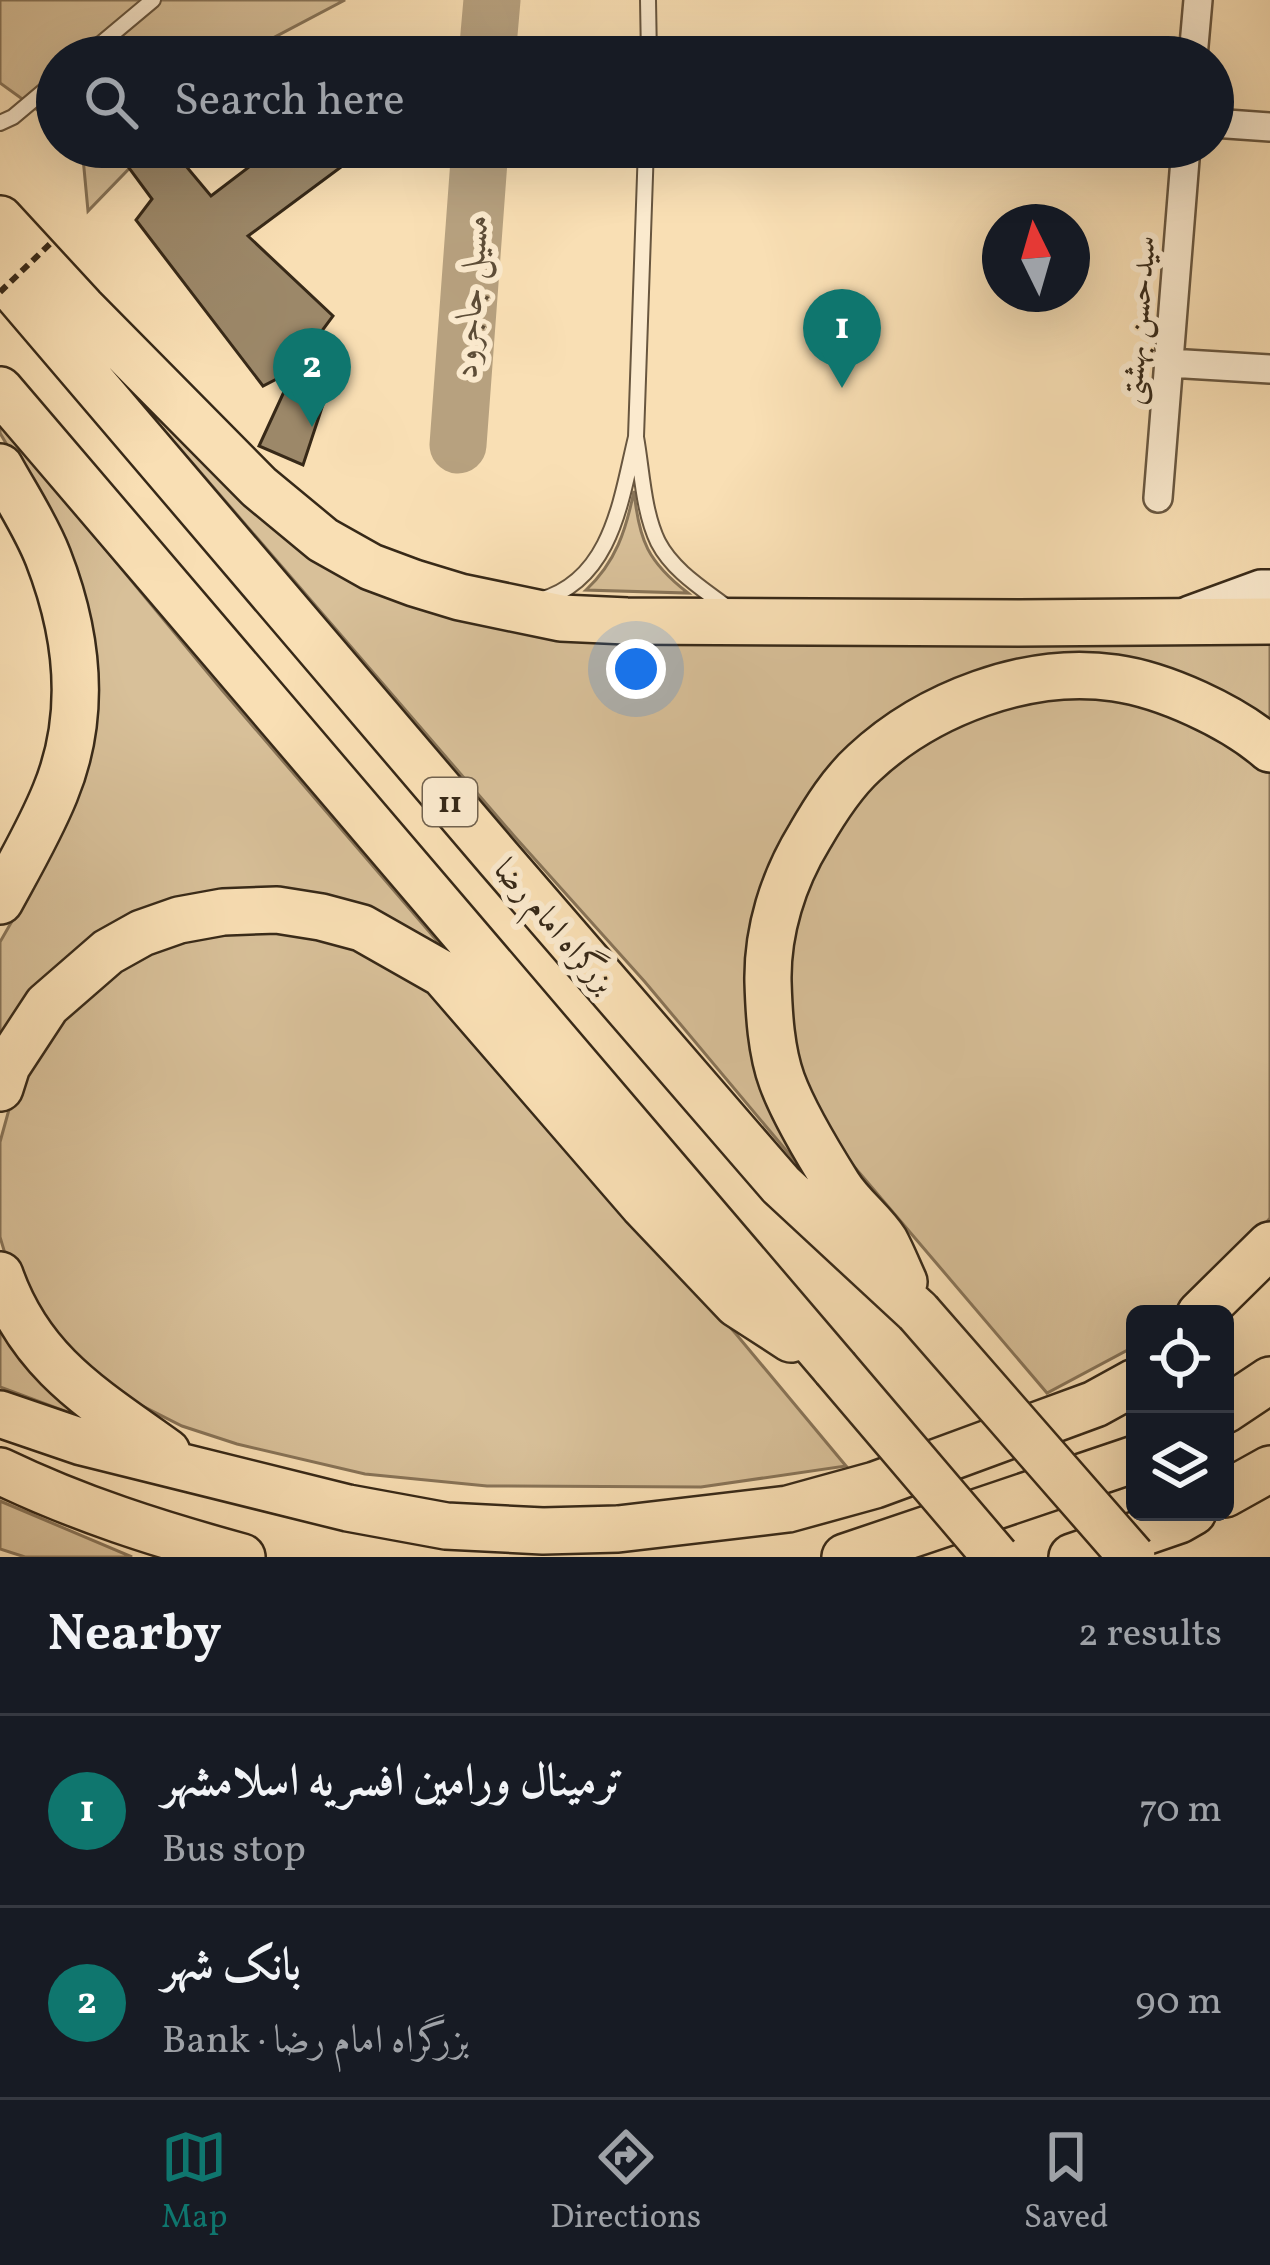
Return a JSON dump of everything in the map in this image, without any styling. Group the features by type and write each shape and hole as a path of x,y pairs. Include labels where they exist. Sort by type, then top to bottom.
{"highway":[{"path":"0,219 260,487 322,540 371,567 414,583 561,618 627,621 1270,621"},
{"name":"بزرگراه امام رضا","path":"0,274 781,1185 918,1312 1132,1557"},
{"name":"11","path":"0,390 996,1557"},
{"path":"0,467 54,575 75,663 77,706 56,791 0,901"},
{"path":"918,1312 884,1240 840,1189 792,1101 782,1081 771,1029 772,933 786,881 829,804 861,765 902,732 977,695 1063,676 1115,678 1166,692 1213,711 1270,749"},
{"path":"0,1088 7,1066 47,1005 108,952 142,933 223,912 278,910 362,928 442,974 643,1205 737,1304 835,1367"},
{"path":"1209,1305 1270,1245"},
{"path":"0,1275 10,1303 41,1352 78,1388 189,1468"},
{"path":"1234,1319 1270,1292"},
{"path":"1095,1404 1126,1376"},
{"path":"1234,1404 1270,1380"},
{"path":"0,1414 82,1442 348,1508 446,1526 543,1531 618,1528 788,1509 875,1485 1095,1404 1126,1387"},
{"path":"845,1557 1126,1462"},
{"path":"1234,1489 1270,1469"},
{"path":"0,1471 146,1531 242,1557"},
{"path":"1072,1557 1176,1521"}],"main road":[{"path":"1172,622 1270,590"}],"street":[{"path":"1195,36 1198,0"},
{"path":"1234,124 1270,127"},
{"name":"سیدحسن بهشتی","path":"1158,498 1184,168"},
{"path":"1169,363 1270,369"}],"lane":[{"path":"110,36 153,0"},
{"path":"649,0 650,36"},
{"path":"0,123 36,98"},
{"path":"645,168 636,437 652,525 658,542 679,569 747,621"},
{"path":"510,608 555,596 572,586 603,550 636,437"}],"path":[{"path":"0,292 54,241"}],"shaded area":[{"path":"0,0 345,0 277,36 36,36 36,109 0,83"},
{"path":"84,168 130,168 88,211"},
{"path":"51,299 398,597 1270,635 1270,730 1258,720 976,677 766,897 816,1186 645,982"},
{"path":"0,422 222,690 577,1104 432,954 222,897 0,1054 0,942 83,774 36,494 0,433"},
{"path":"634,491 648,549 663,571 688,593 586,590 618,545"},
{"path":"1051,694 1152,702 1270,768 1270,1218 1188,1305 1126,1305 1126,1351 1047,1393 834,1143 809,1101 791,1046 785,1002 793,911 851,798 933,732"},
{"path":"238,924 336,935 435,992 846,1466 701,1487 487,1486 365,1474 182,1426 113,1391 68,1357 6,1257 0,1237 0,1142 13,1095 40,1040 113,966"},
{"path":"0,1326 44,1383 102,1425 0,1387"},
{"path":"0,1501 132,1557 25,1557 0,1549"}],"building":[{"path":"129,168 188,168 211,196 248,168 340,168 248,236 333,316 310,347 337,362 303,465 259,446 294,370 263,386 136,220 152,199"}],"waterway":[{"name":"مسیل جاجرود","path":"489,36 492,0"},
{"name":"مسیل جاجرود","path":"458,445 478,168"}],"place":[{"name":"ترمینال ورامین افسریه اسلامشهر","path":"842,388"},
{"name":"بانک شهر","path":"312,427"}]}
